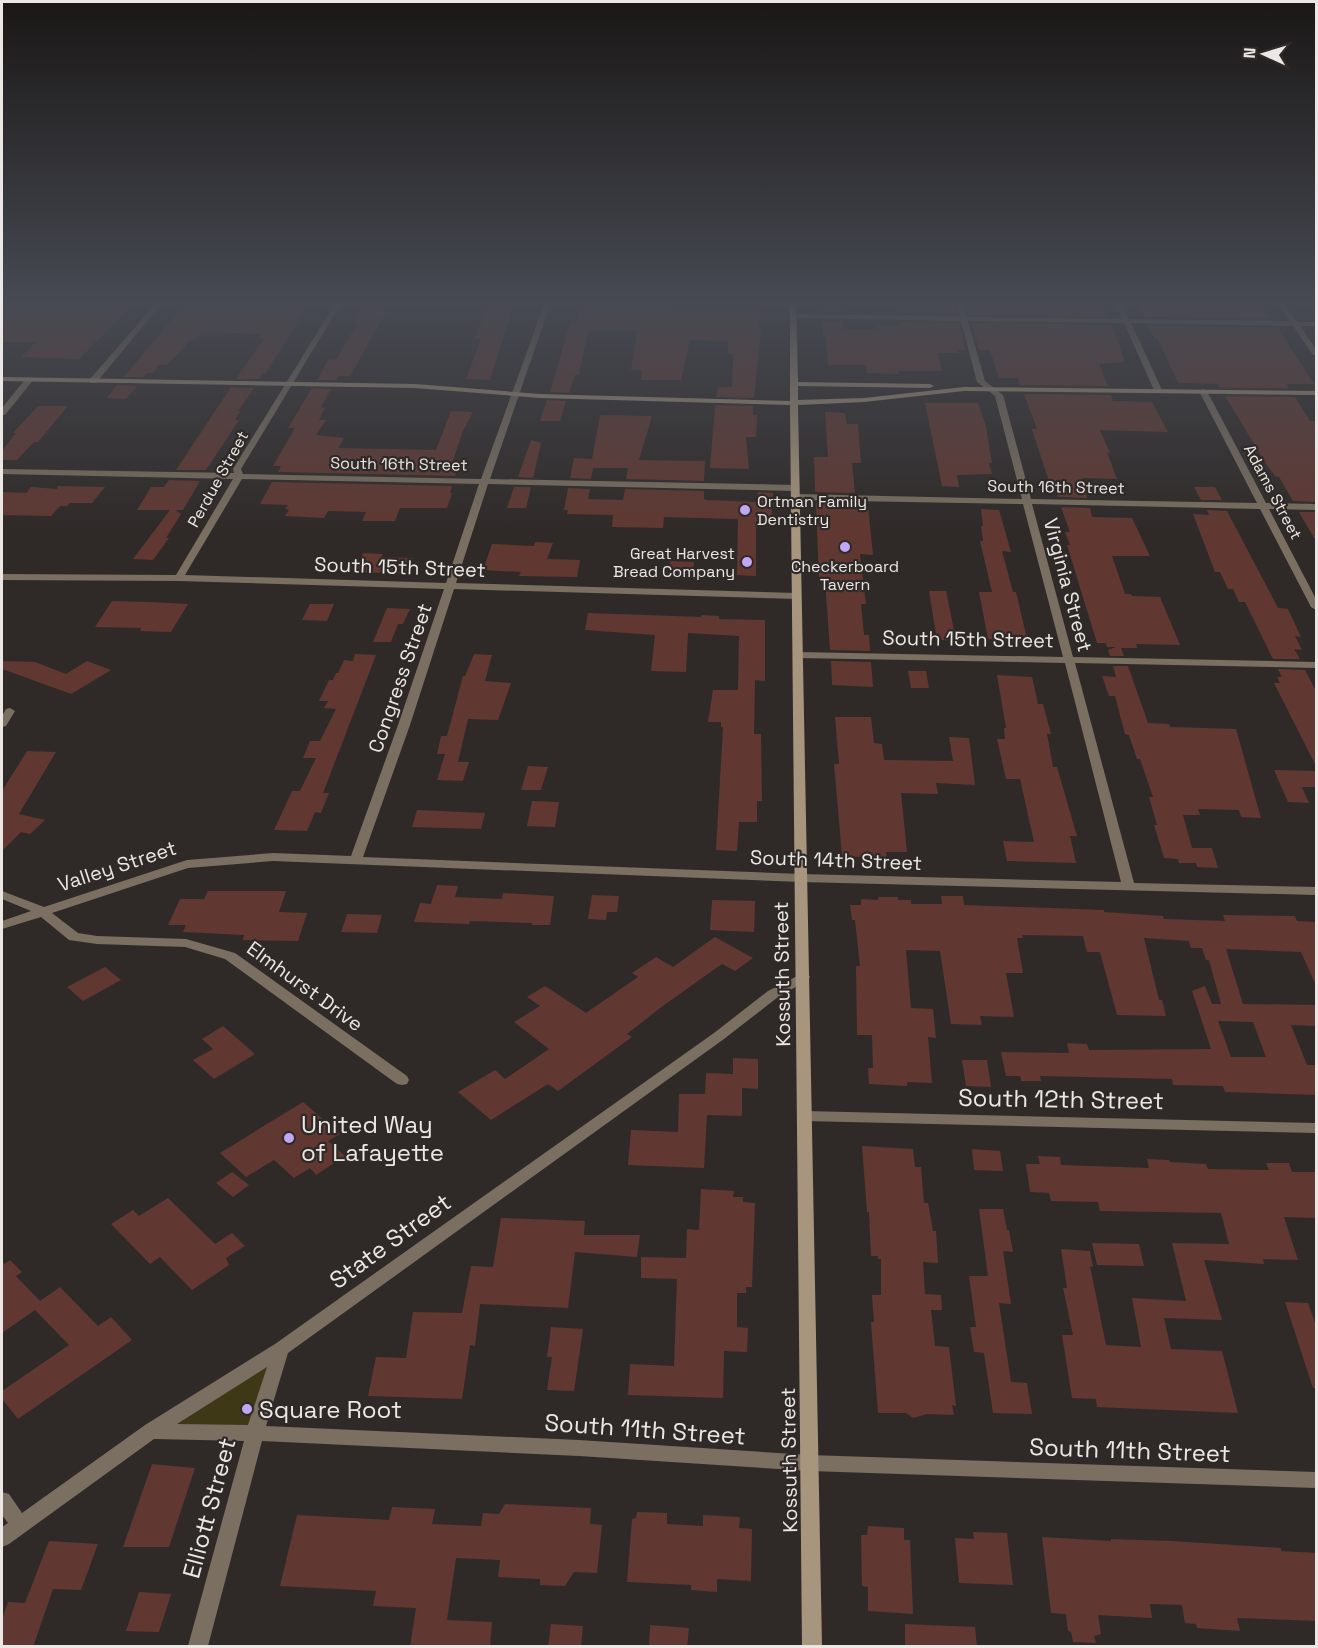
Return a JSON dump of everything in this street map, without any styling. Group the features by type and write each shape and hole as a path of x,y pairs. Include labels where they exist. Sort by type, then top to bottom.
{"street":[{"path":"2,379 415,386 516,394 794,403 864,400 992,388 1317,393"},
{"name":"Perdue Street","path":"179,578 239,476 237,469 290,379"},
{"name":"Congress Street","path":"355,861 486,481 499,437 521,379"},
{"name":"Kossuth Street","path":"795,379 812,1647"},
{"name":"Virginia Street","path":"980,379 981,382 999,394 1129,887"},
{"path":"1153,379 1158,390"},
{"path":"2,414 30,380"},
{"path":"795,384 919,385 964,389"},
{"name":"Adams Street","path":"1203,391 1317,607"},
{"name":"South 16th Street","path":"2,471 486,481 1026,501 1317,507"},
{"name":"South 15th Street","path":"2,577 179,578 797,596"},
{"name":"South 15th Street","path":"798,655 1317,665"},
{"path":"2,724 10,711"},
{"name":"Valley Street","path":"2,925 187,864 273,857 355,861"},
{"name":"South 14th Street","path":"355,861 801,879 1317,891"},
{"name":"Elmhurst Drive","path":"2,895 42,911 74,937 186,943 230,956 402,1080"},
{"name":"State Street","path":"2,1538 151,1431 281,1349 719,1036 773,994 803,977"},
{"name":"South 12th Street","path":"805,1116 1317,1128"},
{"name":"Elliott Street","path":"198,1647 255,1433 281,1349"},
{"name":"South 11th Street","path":"151,1431 255,1433 579,1448 810,1463 1317,1480"},
{"path":"2,1500 20,1525"}],"shaded area":[{"path":"281,1349 255,1433 151,1431"}],"building":[{"path":"554,379 574,379 569,393 550,392"},
{"path":"641,379 681,379 681,380"},
{"path":"732,379 756,379 754,398 716,397 718,387 732,387"},
{"path":"1018,379 1105,379 1108,386 1020,385"},
{"path":"1176,379 1311,379 1314,384 1286,384 1289,388 1220,388 1218,384 1178,383"},
{"path":"117,385 137,386 126,399 107,398"},
{"path":"231,387 254,388 238,411 240,411 235,420 239,420 206,470 176,470"},
{"path":"312,388 331,389 321,407 325,408 319,420 326,420 316,435 344,438 338,448 436,450 451,411 473,412 463,431 452,463 459,463 455,476 278,472 281,466 273,466 295,428 288,428"},
{"path":"1024,394 1111,395 1113,401 1152,402 1168,432 1100,430 1110,453 1107,452 1117,479 1082,478 1087,498 1058,497 1055,490 1052,490 1038,448 1032,429 1037,429"},
{"path":"1225,396 1295,397 1310,421 1317,421 1317,502 1293,501 1279,477 1275,476 1267,465"},
{"path":"547,400 566,401 560,421 540,421"},
{"path":"925,403 978,403 986,426 992,474 957,475 959,487 942,486"},
{"path":"715,405 753,406 753,415 757,415 756,437 746,437 749,469 710,468"},
{"path":"38,406 68,406 38,442 34,442 17,460 2,460 2,451 16,433 13,433"},
{"path":"825,412 845,413 847,424 858,424 861,463 852,463 855,493 815,492 814,457 828,457"},
{"path":"600,415 652,416 639,460 705,461 704,481 626,479 628,468 593,468 591,479 570,478 574,458 592,459"},
{"path":"531,440 541,443 533,478 518,477"},
{"path":"169,480 200,481 183,510 175,510 181,514 166,538 169,538 153,560 133,559 170,510 137,510 151,487 164,487"},
{"path":"272,482 452,486 450,493 452,493 447,508 400,508 395,521 362,521 366,512 328,511 324,518 285,516 289,510 285,509 288,505 260,504"},
{"path":"58,486 105,487 92,503 70,503 67,506 60,506 51,516 2,515 2,492 26,493 31,487 57,489"},
{"path":"514,487 531,487 526,508 507,508"},
{"path":"1194,487 1215,487 1222,500 1201,500"},
{"path":"568,488 590,489 588,499 623,500 625,489 704,491 704,499 707,500 757,502 758,492 773,493 771,522 756,521 756,576 737,575 738,519 664,517 663,528 612,527 613,515 567,514 568,510 564,510"},
{"path":"816,503 868,506 873,555 860,554 866,604 861,604 864,635 869,635 870,651 830,650 825,580 819,580"},
{"path":"1061,507 1090,508 1092,517 1132,518 1150,556 1112,556 1125,594 1160,597 1180,645 1136,644 1137,648 1121,648 1124,656 1110,656 1108,650 1116,647 1107,647 1106,643 1097,643 1067,545 1070,545 1065,532 1070,532"},
{"path":"981,509 999,510 1011,552 1002,551 1013,592 1016,592 1028,643 988,639 979,592 992,592 980,541 983,541"},
{"path":"1207,510 1227,511 1278,608 1288,609 1301,637 1295,636 1302,650 1294,649 1300,659 1273,659 1245,602 1239,602 1233,589 1228,589 1220,572 1215,572 1193,514 1209,515"},
{"path":"1299,512 1317,512 1317,543"},
{"path":"535,542 553,543 547,559 580,560 577,577 519,576 521,572 483,570 492,544 534,546"},
{"path":"363,553 383,554 381,557 413,558 406,574 356,572"},
{"path":"670,561 694,562 692,578 667,577"},
{"path":"929,591 946,591 956,640 937,640"},
{"path":"112,601 188,604 171,632 140,631 141,628 95,627"},
{"path":"310,604 334,604 327,621 302,620"},
{"path":"387,608 410,609 403,624 398,624 391,642 373,642"},
{"path":"588,613 701,617 702,615 719,616 719,619 765,620 765,681 755,680 754,734 761,734 762,801 757,801 757,822 739,822 737,851 716,850 723,727 721,727 721,722 708,722 713,690 738,690 739,636 688,633 686,672 651,671 655,635 585,630"},
{"path":"355,654 376,655 323,793 329,793 321,813 315,812 307,831 274,830 292,791 300,791 316,758 303,758 310,741 320,741 336,709 324,708 328,701 319,701 329,680 333,680 344,660 353,661"},
{"path":"474,654 492,655 485,681 511,683 498,720 468,719 458,762 469,762 463,781 437,780 445,754 437,754 441,736 447,736 463,676"},
{"path":"2,661 35,662 66,674 87,661 111,670 71,694 2,669"},
{"path":"831,661 871,662 873,687 832,685"},
{"path":"1113,666 1128,666 1148,723 1169,724 1170,727 1236,729 1261,818 1241,817 1239,810 1198,809 1200,815 1183,815 1192,848 1212,848 1218,868 1197,867 1196,863 1179,863 1178,859 1164,858 1154,825 1157,825 1149,797 1153,797 1140,759 1137,759 1129,735 1125,734 1115,696 1109,696 1102,676 1116,677"},
{"path":"1278,669 1305,670 1317,693 1317,768 1274,683 1280,683 1277,677 1282,677"},
{"path":"908,671 926,671 929,688 911,688"},
{"path":"997,675 1032,677 1038,704 1043,704 1051,734 1047,734 1053,767 1057,767 1077,836 1070,836 1076,863 1007,861 1003,841 1034,842 1020,779 1006,779 997,739 1005,739 1004,728 1006,728"},
{"path":"835,717 871,717 874,743 882,744 884,760 953,761 949,737 969,738 975,785 936,783 938,794 901,793 907,852 886,852 887,858 842,856 834,764 839,764"},
{"path":"27,751 56,752 19,814 45,820 30,834 21,832 2,851 2,791"},
{"path":"528,766 548,767 541,790 521,790"},
{"path":"1274,770 1317,771 1317,787 1302,787 1309,803 1288,802"},
{"path":"532,801 559,802 555,827 527,826"},
{"path":"417,810 485,813 481,829 412,827"},
{"path":"437,885 458,886 455,897 502,899 503,893 554,896 550,925 470,921 469,924 414,922 420,903 431,904"},
{"path":"208,891 286,891 279,912 307,913 298,941 243,940 244,935 183,932 186,925 168,925 180,899 204,899"},
{"path":"592,895 619,896 617,912 607,912 606,920 588,919"},
{"path":"941,896 963,896 964,905 1104,910 1104,912 1163,916 1164,919 1225,921 1223,915 1295,916 1297,921 1317,922 1317,988 1301,952 1226,949 1243,1004 1317,1005 1317,1026 1291,1025 1307,1065 1317,1065 1317,1095 1225,1092 1223,1086 1173,1085 1172,1079 1040,1076 1041,1081 1021,1081 1020,1076 1006,1076 1001,1052 1069,1053 1067,1043 1087,1044 1089,1050 1211,1049 1192,991 1205,986 1212,1004 1221,1004 1209,960 1206,960 1202,948 1191,948 1189,941 1144,938 1159,1000 1162,1000 1166,1016 1117,1015 1100,952 1087,952 1083,936 1022,935 1023,938 1017,938 1023,973 1006,973 1014,1017 980,1016 982,1025 951,1024 940,951 906,950 911,1008 933,1009 936,1038 928,1037 932,1083 907,1082 907,1086 869,1084 868,1068 873,1068 872,1035 857,1035 856,966 860,966 855,920 852,920 850,905 861,905 861,899 878,900 878,897 898,897 898,900 911,900 911,904 942,904","holes":["1218,1021 1253,1022 1266,1057 1231,1057"]},
{"path":"712,900 755,901 754,932 710,930"},
{"path":"347,914 382,915 377,933 341,932"},
{"path":"715,937 753,958 735,971 722,964 664,1005 627,1034 632,1037 558,1091 548,1084 491,1120 458,1092 495,1070 505,1079 549,1049 514,1022 540,1006 527,997 545,986 586,1013 638,977 632,973 656,957 673,967"},
{"path":"105,967 121,980 83,1001 67,987"},
{"path":"223,1026 255,1054 214,1079 193,1060 213,1049 202,1039"},
{"path":"733,1058 758,1059 758,1089 742,1088 742,1116 707,1115 704,1168 628,1165 631,1130 678,1132 679,1094 705,1094 706,1073 733,1074"},
{"path":"962,1060 987,1060 991,1087 966,1086"},
{"name":"United Way of Lafayette","path":"303,1102 340,1134 328,1141 345,1156 316,1175 310,1168 294,1178 274,1160 246,1177 220,1153"},
{"path":"862,1146 913,1149 915,1167 921,1167 924,1203 928,1203 933,1231 936,1231 938,1263 923,1262 925,1294 941,1295 942,1310 931,1310 935,1346 949,1347 956,1406 952,1405 954,1415 927,1414 913,1418 906,1413 878,1413 871,1322 874,1322 872,1295 881,1295 881,1259 878,1259 878,1256 871,1256"},
{"path":"972,1149 1000,1151 1003,1171 974,1170"},
{"path":"1038,1156 1060,1157 1061,1165 1149,1168 1147,1159 1206,1164 1208,1169 1269,1170 1266,1163 1289,1163 1292,1172 1317,1172 1317,1218 1284,1217 1298,1260 1263,1259 1264,1264 1204,1260 1222,1320 1164,1318 1171,1349 1222,1351 1238,1413 1097,1407 1096,1399 1072,1398 1062,1335 1073,1335 1063,1288 1067,1288 1061,1249 1090,1251 1093,1267 1090,1266 1106,1345 1141,1347 1132,1298 1186,1301 1172,1243 1229,1244 1221,1213 1100,1211 1098,1202 1051,1201 1049,1193 1030,1192 1026,1164 1040,1164"},
{"path":"232,1172 249,1185 233,1197 216,1183"},
{"path":"701,1189 734,1191 733,1197 743,1197 743,1202 755,1203 752,1287 746,1287 746,1293 737,1293 737,1327 748,1328 747,1352 724,1351 723,1398 628,1395 630,1364 674,1366 677,1279 641,1278 641,1257 686,1258 687,1229 699,1230"},
{"path":"168,1198 215,1244 232,1233 245,1246 226,1258 229,1265 192,1290 160,1257 150,1264 111,1224 133,1210 139,1216"},
{"path":"979,1209 1003,1209 1007,1230 1009,1230 1013,1252 1003,1251 1011,1304 999,1303 1011,1382 1027,1383 1032,1414 993,1413 984,1353 974,1352 970,1327 976,1327 969,1276 988,1276"},
{"path":"501,1218 585,1221 584,1235 640,1235 637,1257 575,1252 568,1308 480,1304 475,1346 470,1345 462,1399 368,1396 376,1357 406,1358 413,1312 462,1313 471,1266 493,1267"},
{"path":"1092,1243 1139,1244 1144,1266 1097,1265"},
{"path":"10,1260 22,1272 16,1276 40,1301 60,1287 98,1326 111,1317 132,1340 18,1419 2,1399 2,1391 69,1345 35,1310 2,1333 2,1261 4,1264"},
{"path":"1285,1302 1308,1303 1317,1328 1317,1388 1313,1388"},
{"path":"551,1327 583,1329 574,1391 547,1390 552,1357 547,1357"},
{"path":"152,1464 195,1468 169,1547 123,1547"},
{"path":"505,1504 591,1508 590,1524 602,1525 597,1573 574,1572 565,1586 540,1585 540,1579 498,1577 500,1560 456,1558 447,1620 492,1622 490,1647 410,1647 416,1608 373,1606 376,1591 280,1586 297,1515 389,1520 392,1507 435,1509 432,1524 481,1526 483,1513 499,1514"},
{"path":"637,1512 667,1513 667,1524 703,1526 703,1515 740,1517 739,1528 752,1529 751,1581 717,1579 717,1592 691,1590 691,1585 627,1582 632,1519 636,1518"},
{"path":"868,1526 904,1528 904,1540 910,1540 913,1614 868,1611 868,1587 862,1586 861,1535 867,1535"},
{"path":"973,1532 1007,1533 1013,1585 959,1583 955,1538 974,1539"},
{"path":"1042,1537 1111,1541 1111,1539 1172,1541 1281,1548 1281,1551 1317,1553 1317,1621 1237,1618 1240,1631 1197,1628 1196,1624 1185,1623 1182,1605 1150,1604 1152,1618 1098,1615 1101,1634 1094,1636 1096,1643 1073,1642 1071,1632 1068,1631 1066,1614 1051,1613"},
{"path":"49,1541 98,1544 81,1590 53,1589 33,1647 2,1647 2,1619 8,1602 25,1603"},
{"path":"139,1592 171,1594 159,1632 126,1631"},
{"path":"551,1624 583,1626 581,1647 548,1647"},
{"path":"905,1624 975,1627 977,1647 905,1647"},
{"path":"650,1625 689,1628 687,1647 649,1647"}],"place":[{"name":"Ortman Family Dentistry","path":"745,510"},
{"name":"Checkerboard Tavern","path":"845,547"},
{"name":"Great Harvest Bread Company","path":"747,562"},
{"name":"United Way of Lafayette","path":"289,1138"},
{"name":"Square Root","path":"247,1409"}]}
